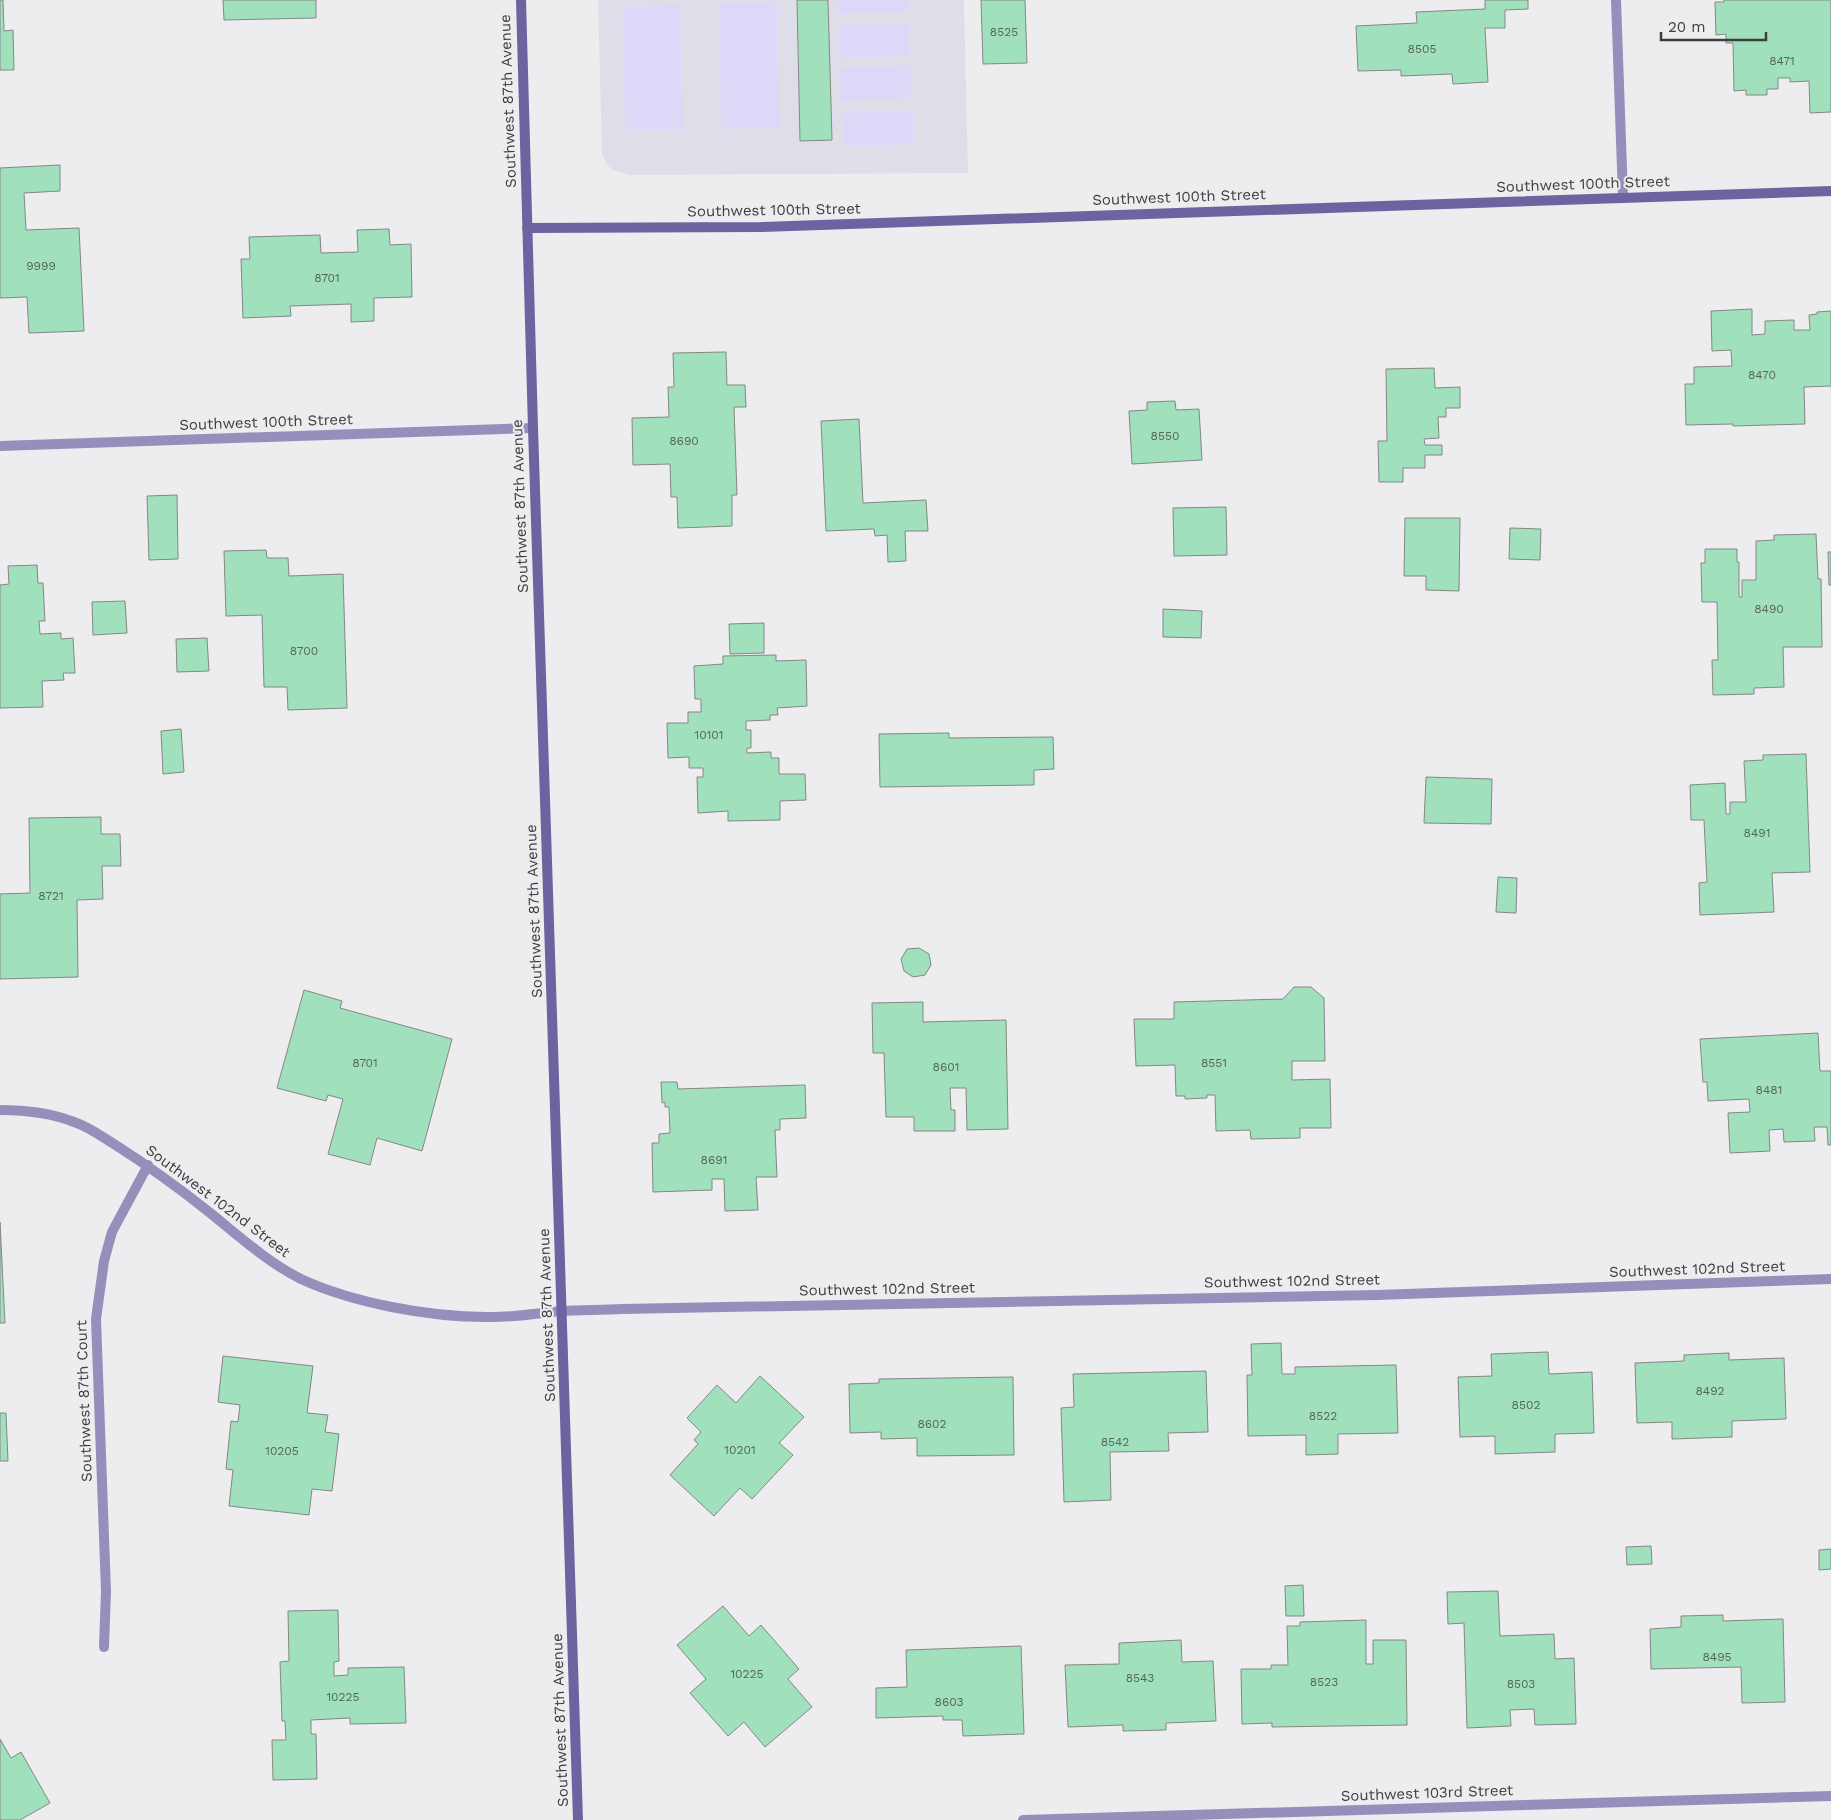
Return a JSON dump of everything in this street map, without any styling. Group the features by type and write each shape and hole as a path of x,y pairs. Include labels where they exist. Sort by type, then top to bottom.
{"main road":[{"name":"Southwest 87th Avenue","path":"520,0 578,1820"},
{"name":"Southwest 100th Street","path":"527,228 761,227 1831,191"}],"street":[{"path":"1616,0 1623,197"},
{"name":"Southwest 100th Street","path":"0,446 533,428"},
{"name":"Southwest 102nd Street","path":"0,1110 56,1116 75,1122 93,1131 148,1165 280,1267 326,1290 390,1306 459,1316 503,1317 562,1311 1377,1295 1831,1279"},
{"name":"Southwest 87th Court","path":"104,1647 106,1591 96,1319 104,1262 112,1232 148,1165"},
{"name":"Southwest 103rd Street","path":"1023,1820 1831,1796"}],"shaded area":[{"path":"598,0 964,0 968,173 629,175 615,171 608,166 602,154"},
{"path":"838,0 908,0 909,11 838,13"},
{"path":"777,2 779,127 721,129 719,4"},
{"path":"680,5 683,129 625,130 622,7"},
{"path":"909,23 910,56 840,58 838,25"},
{"path":"910,66 911,98 840,101 839,68"},
{"path":"913,111 914,144 843,146 842,113"}],"building":[{"path":"0,0 3,0 4,31 13,30 14,70 0,70"},
{"path":"223,0 316,0 316,18 224,20"},
{"path":"797,0 828,0 832,140 800,141"},
{"path":"981,0 1025,0 1027,63 983,64"},
{"path":"1485,0 1528,0 1528,9 1505,10 1505,28 1485,28 1488,82 1453,84 1452,74 1401,76 1401,70 1358,71 1356,26 1417,23 1416,12 1485,9"},
{"path":"1724,0 1831,0 1831,112 1810,113 1809,81 1790,82 1790,78 1778,78 1778,89 1767,89 1767,95 1746,95 1746,90 1734,91 1733,43 1726,43 1726,34 1716,35 1715,2 1724,2"},
{"path":"60,165 60,191 24,193 26,230 79,228 84,331 29,333 27,297 0,298 0,168"},
{"path":"389,229 390,245 411,244 412,297 374,298 374,321 351,322 351,304 290,306 291,316 243,318 241,259 250,259 249,237 320,235 321,253 358,252 357,230"},
{"path":"1752,309 1752,335 1765,334 1765,321 1794,320 1794,330 1810,330 1809,315 1817,314 1817,312 1831,311 1831,386 1804,387 1805,424 1686,425 1685,384 1694,384 1694,367 1732,366 1731,350 1712,351 1711,311"},
{"path":"726,352 727,385 745,385 746,407 734,407 737,495 732,495 732,526 678,528 677,497 671,497 670,464 633,465 632,418 669,417 668,387 674,387 673,353"},
{"path":"1434,368 1435,388 1460,387 1460,408 1446,408 1446,417 1438,417 1439,438 1424,439 1425,445 1442,445 1442,455 1425,455 1425,468 1403,468 1403,482 1379,482 1378,441 1387,441 1386,369"},
{"path":"1175,401 1176,410 1199,409 1202,460 1132,464 1129,411 1147,410 1147,402"},
{"path":"859,419 863,503 926,500 928,531 905,531 906,561 888,562 887,535 875,536 874,529 826,531 821,421"},
{"path":"177,495 178,559 149,560 147,496"},
{"path":"1226,507 1227,555 1174,556 1173,508"},
{"path":"1405,518 1460,518 1459,591 1426,590 1426,576 1404,576"},
{"path":"1510,528 1541,529 1540,560 1509,559"},
{"path":"1816,534 1818,579 1821,579 1822,647 1783,647 1784,687 1754,688 1754,694 1713,695 1712,660 1718,660 1717,602 1702,602 1701,563 1705,563 1705,549 1737,549 1739,597 1742,597 1742,580 1756,580 1756,541 1774,540 1774,535"},
{"path":"266,550 267,558 288,558 289,576 343,574 347,708 288,710 287,687 264,687 262,615 226,616 224,551"},
{"path":"1828,552 1831,552 1831,585 1829,585"},
{"path":"37,565 38,583 43,583 45,621 39,621 40,634 61,633 61,639 73,638 75,673 63,673 64,680 42,681 43,707 0,708 0,585 9,584 8,566"},
{"path":"125,601 127,633 93,635 92,602"},
{"path":"1163,609 1202,611 1201,638 1163,637"},
{"path":"764,623 764,653 730,654 729,624"},
{"path":"207,638 209,671 177,672 176,639"},
{"path":"776,655 776,661 806,660 807,706 777,708 778,715 770,715 770,720 746,721 746,730 751,730 751,748 747,748 747,753 771,752 771,758 779,758 779,774 805,774 806,800 780,801 780,820 728,821 728,811 698,813 697,777 703,777 703,768 689,768 689,757 668,758 667,723 688,723 688,712 701,712 701,699 695,699 694,666 723,664 723,656"},
{"path":"181,729 184,772 163,774 161,731"},
{"path":"949,733 949,738 1053,737 1054,769 1034,770 1034,785 880,787 879,734"},
{"path":"1806,754 1810,872 1772,873 1774,912 1700,915 1699,883 1707,882 1704,820 1691,820 1690,785 1725,783 1726,814 1730,814 1730,802 1746,802 1744,761 1763,760 1763,755"},
{"path":"1426,777 1492,779 1491,824 1424,823"},
{"path":"101,817 101,834 120,834 121,866 102,866 103,899 77,900 78,977 0,979 0,894 30,893 29,818"},
{"path":"1498,877 1517,878 1516,913 1496,912"},
{"path":"919,948 929,954 931,965 925,975 913,977 904,971 901,959 907,949"},
{"path":"1294,987 1311,987 1324,998 1325,1061 1292,1061 1292,1080 1330,1079 1331,1128 1300,1128 1300,1138 1251,1139 1250,1130 1216,1131 1215,1095 1207,1095 1207,1098 1185,1099 1185,1096 1176,1096 1175,1065 1136,1066 1134,1019 1174,1019 1174,1002 1283,999"},
{"path":"304,990 342,1001 340,1008 452,1039 422,1151 377,1138 370,1165 328,1154 343,1099 328,1095 326,1101 277,1088"},
{"path":"923,1002 923,1022 1006,1020 1008,1129 967,1130 966,1088 950,1088 951,1110 955,1110 955,1131 914,1131 914,1117 886,1117 884,1053 873,1053 872,1003"},
{"path":"1818,1033 1820,1071 1831,1071 1831,1145 1828,1145 1827,1127 1814,1127 1815,1141 1784,1142 1783,1129 1769,1130 1770,1151 1730,1153 1728,1113 1750,1112 1749,1099 1708,1101 1707,1082 1703,1082 1700,1039"},
{"path":"661,1082 677,1082 678,1089 805,1085 806,1118 780,1119 780,1130 775,1130 777,1177 756,1177 758,1210 725,1211 724,1179 712,1179 712,1190 653,1192 652,1143 659,1143 659,1134 670,1133 669,1107 665,1107 665,1102 662,1103"},
{"path":"0,1222 5,1323 0,1323"},
{"path":"1281,1343 1282,1374 1295,1374 1295,1367 1396,1365 1398,1433 1338,1434 1338,1454 1306,1455 1306,1435 1248,1436 1247,1375 1252,1375 1251,1344"},
{"path":"1548,1352 1549,1374 1592,1372 1594,1433 1555,1434 1555,1452 1495,1454 1495,1436 1460,1437 1458,1377 1492,1376 1491,1354"},
{"path":"1729,1353 1729,1360 1784,1358 1786,1419 1732,1421 1732,1437 1672,1439 1672,1422 1637,1423 1635,1363 1684,1361 1684,1355"},
{"path":"223,1356 313,1366 307,1413 328,1415 325,1432 339,1434 332,1491 312,1489 309,1515 229,1506 233,1470 226,1469 231,1421 238,1422 240,1405 218,1402"},
{"path":"1206,1371 1208,1432 1168,1433 1169,1451 1110,1452 1111,1500 1064,1502 1061,1408 1074,1407 1073,1374"},
{"path":"760,1376 804,1417 779,1443 793,1455 752,1499 740,1488 714,1516 670,1475 698,1444 694,1440 701,1432 687,1418 717,1385 736,1403"},
{"path":"1013,1377 1014,1455 917,1456 917,1438 881,1439 881,1432 850,1433 849,1384 879,1383 879,1379"},
{"path":"0,1413 6,1413 8,1461 0,1461"},
{"path":"1651,1546 1652,1564 1627,1565 1626,1547"},
{"path":"1831,1549 1831,1569 1819,1570 1819,1550"},
{"path":"1303,1585 1304,1616 1286,1616 1285,1586"},
{"path":"1498,1591 1500,1636 1554,1634 1555,1659 1574,1658 1576,1724 1535,1725 1534,1709 1510,1710 1511,1726 1467,1728 1464,1623 1448,1624 1447,1592"},
{"path":"723,1606 749,1636 761,1625 799,1669 788,1679 812,1707 765,1747 744,1722 728,1736 690,1693 706,1679 677,1645"},
{"path":"338,1610 339,1661 334,1662 334,1676 348,1675 348,1668 404,1667 406,1723 350,1724 350,1718 311,1720 311,1734 316,1734 317,1779 273,1780 272,1740 286,1740 285,1721 282,1721 280,1662 289,1661 288,1611"},
{"path":"1723,1615 1723,1621 1783,1619 1785,1702 1742,1703 1741,1667 1651,1669 1650,1629 1681,1627 1681,1616"},
{"path":"1366,1620 1366,1664 1373,1664 1373,1640 1406,1640 1407,1725 1272,1727 1272,1723 1242,1724 1241,1669 1271,1669 1271,1665 1288,1665 1287,1626 1300,1626 1300,1622"},
{"path":"1181,1640 1182,1662 1213,1661 1216,1721 1166,1723 1166,1730 1123,1731 1123,1725 1068,1727 1065,1665 1119,1664 1119,1643"},
{"path":"1021,1646 1024,1734 963,1736 962,1720 943,1720 943,1716 876,1718 876,1688 907,1687 906,1650"},
{"path":"0,1739 11,1758 21,1752 50,1803 20,1820 0,1820"}]}
